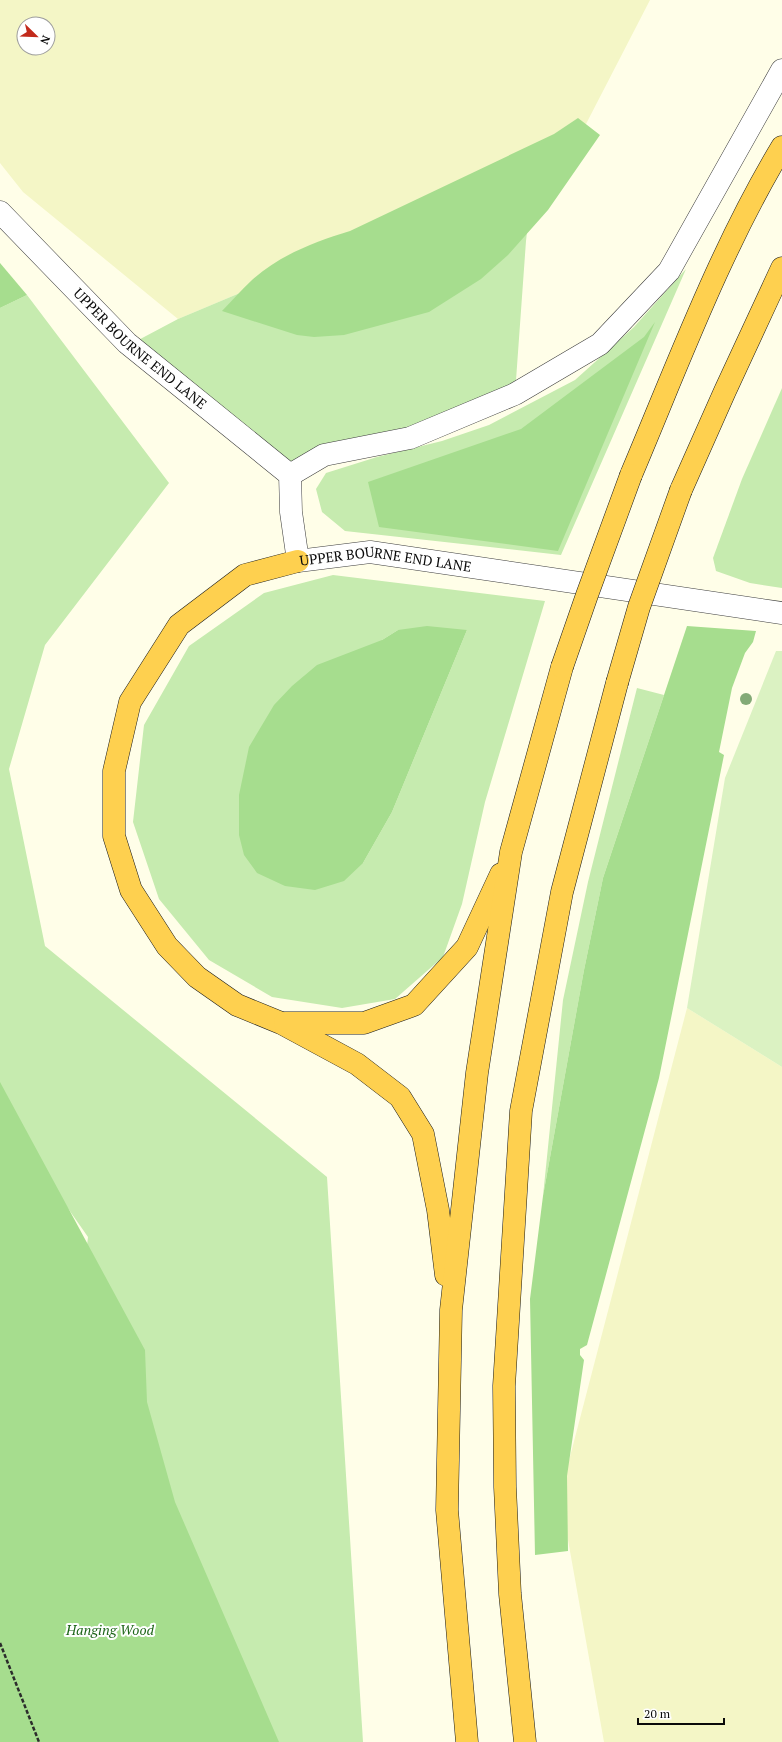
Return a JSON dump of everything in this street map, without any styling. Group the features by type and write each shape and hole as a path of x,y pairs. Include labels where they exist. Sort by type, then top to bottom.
{"highway":[{"path":"467,1742 447,1510 451,1310 476,1073 511,852 562,668 631,475 714,278 766,174 782,147"},
{"path":"525,1742 510,1594 505,1487 504,1386 521,1111 562,892 617,683 639,607 682,490 725,391 782,268"},
{"path":"298,561 245,575 179,625 130,702 114,771 114,836 131,890 167,946 197,977 237,1005 281,1023 356,1064 400,1097 423,1134 438,1210 451,1310"},
{"path":"281,1023 364,1023 414,1005 467,947 511,852"}],"street":[{"path":"290,475 324,455 410,438 494,403 515,394 600,344 668,271 782,70"},
{"name":"UPPER BOURNE END LANE","path":"0,212 127,343 290,475 291,512 298,561 370,552 782,612"}],"path":[{"path":"0,1643 39,1742"}],"green space":[{"path":"0,0 650,0 586,124 534,169 178,319 23,192 0,163"},
{"path":"578,118 600,135 548,210 508,255 481,279 429,312 344,335 314,337 297,335 222,311 262,271 285,257 298,250 350,231 554,134"},
{"path":"534,169 526,241 515,394 290,475 129,345 178,319"},
{"path":"0,263 27,295 0,308"},
{"path":"686,269 561,555 345,531 322,512 316,489 326,473 377,457 442,441 489,425 575,380 634,327"},
{"path":"27,295 169,483 45,645 9,769 45,946 327,1177 363,1742 0,1742 72,1373 88,1237 0,1111 0,308"},
{"path":"655,322 558,551 379,527 368,482 521,429 644,337"},
{"path":"782,388 782,588 750,583 716,571 713,558 742,479"},
{"path":"333,575 545,601 485,802 462,904 443,957 395,999 342,1008 272,997 209,960 159,899 133,822 144,725 189,646 264,593","holes":["398,630 467,630 392,812 363,863 382,640"]},
{"path":"427,626 467,630 392,812 363,863 344,881 315,890 285,886 257,873 244,855 239,835 239,795 249,747 274,705 292,686 317,665 382,640 398,630"},
{"path":"687,626 756,631 753,642 745,653 732,688 719,752 724,755 659,1078 587,1345 580,1349 580,1355 584,1360 567,1476 568,1551 535,1555 530,1299 543,1196 584,970 603,878"},
{"path":"776,651 782,651 782,1067 687,1008 725,778"},
{"path":"637,688 664,695 603,878 584,970 543,1196 563,1000 588,882"},
{"path":"687,1008 782,1067 782,1742 604,1742 560,1495"},
{"name":"Hanging Wood","path":"0,1082 145,1350 147,1402 175,1502 279,1742 0,1742"}]}
